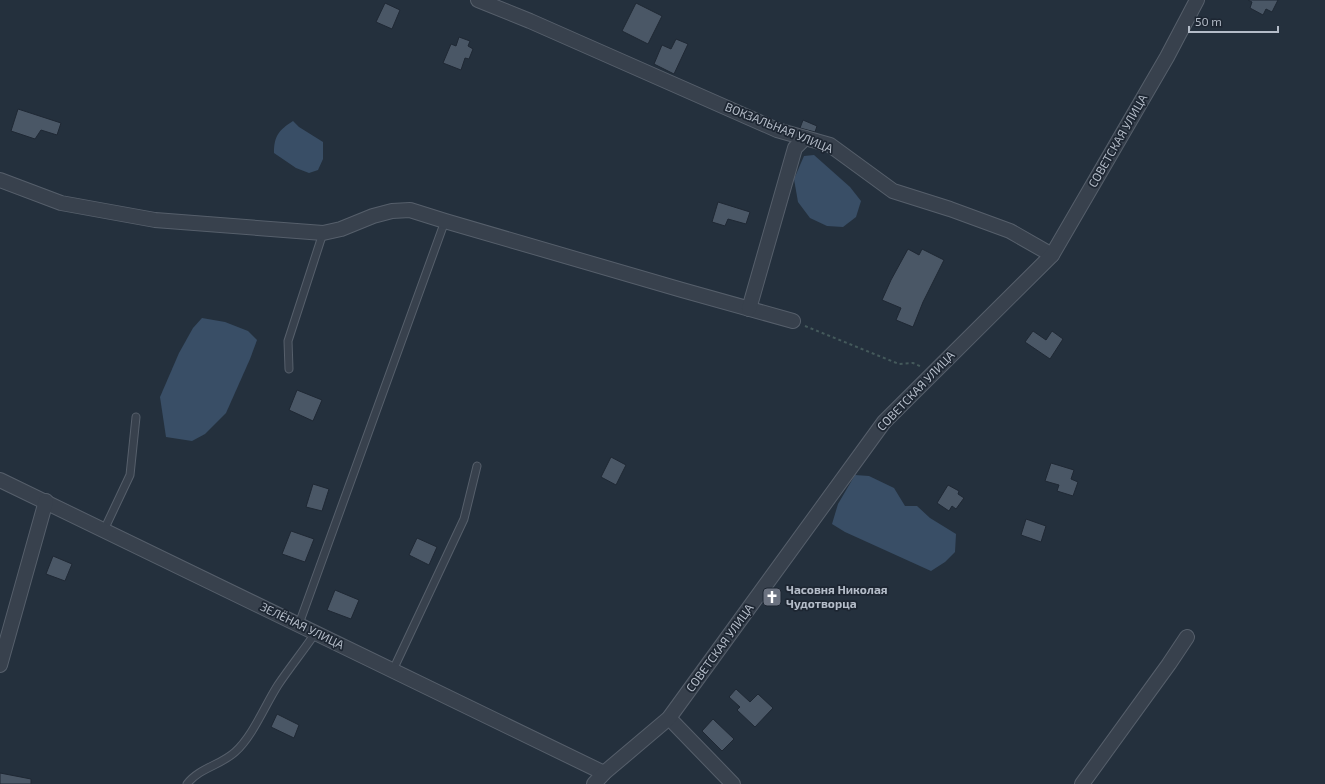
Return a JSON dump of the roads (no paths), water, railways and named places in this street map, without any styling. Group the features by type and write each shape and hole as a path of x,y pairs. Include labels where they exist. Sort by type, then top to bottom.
{"street":[{"name":"ВОКЗАЛЬНАЯ УЛИЦА","path":"478,0 530,21 777,130 830,145 893,191 950,208 1010,231 1052,255"},
{"name":"СОВЕТСКАЯ УЛИЦА","path":"594,784 604,773 669,718 884,422 1052,255 1167,57 1197,0"},
{"path":"749,309 795,148 804,138"},
{"path":"0,180 60,203 155,220 323,233 341,229 373,216 392,211 410,210 793,321"},
{"name":"ЗЕЛЁНАЯ УЛИЦА","path":"0,480 604,773"},
{"path":"0,665 46,501"},
{"path":"1082,784 1187,637"},
{"path":"669,718 733,784"}],"lane":[{"path":"299,624 446,221"},
{"path":"290,369 288,341 323,233"},
{"path":"104,530 130,474 136,417"},
{"path":"393,670 464,519 477,466"},
{"path":"187,784 203,770 236,752 250,733 279,684 304,651 316,632"}],"water":[{"path":"293,121 299,127 323,142 323,159 318,170 309,173 296,168 274,153 275,142 278,134 284,127"},
{"path":"814,155 850,187 861,201 856,217 843,227 827,226 810,218 798,202 794,179 804,156"},
{"path":"202,318 225,322 248,331 257,340 226,413 205,434 192,441 166,437 160,397 179,353 193,328"},
{"path":"855,475 869,476 894,488 905,506 917,506 930,518 956,534 955,552 945,562 931,571 845,532 832,524 838,504"}],"place":[{"name":"Часовня Николая Чудотворца","path":"772,597"}]}
